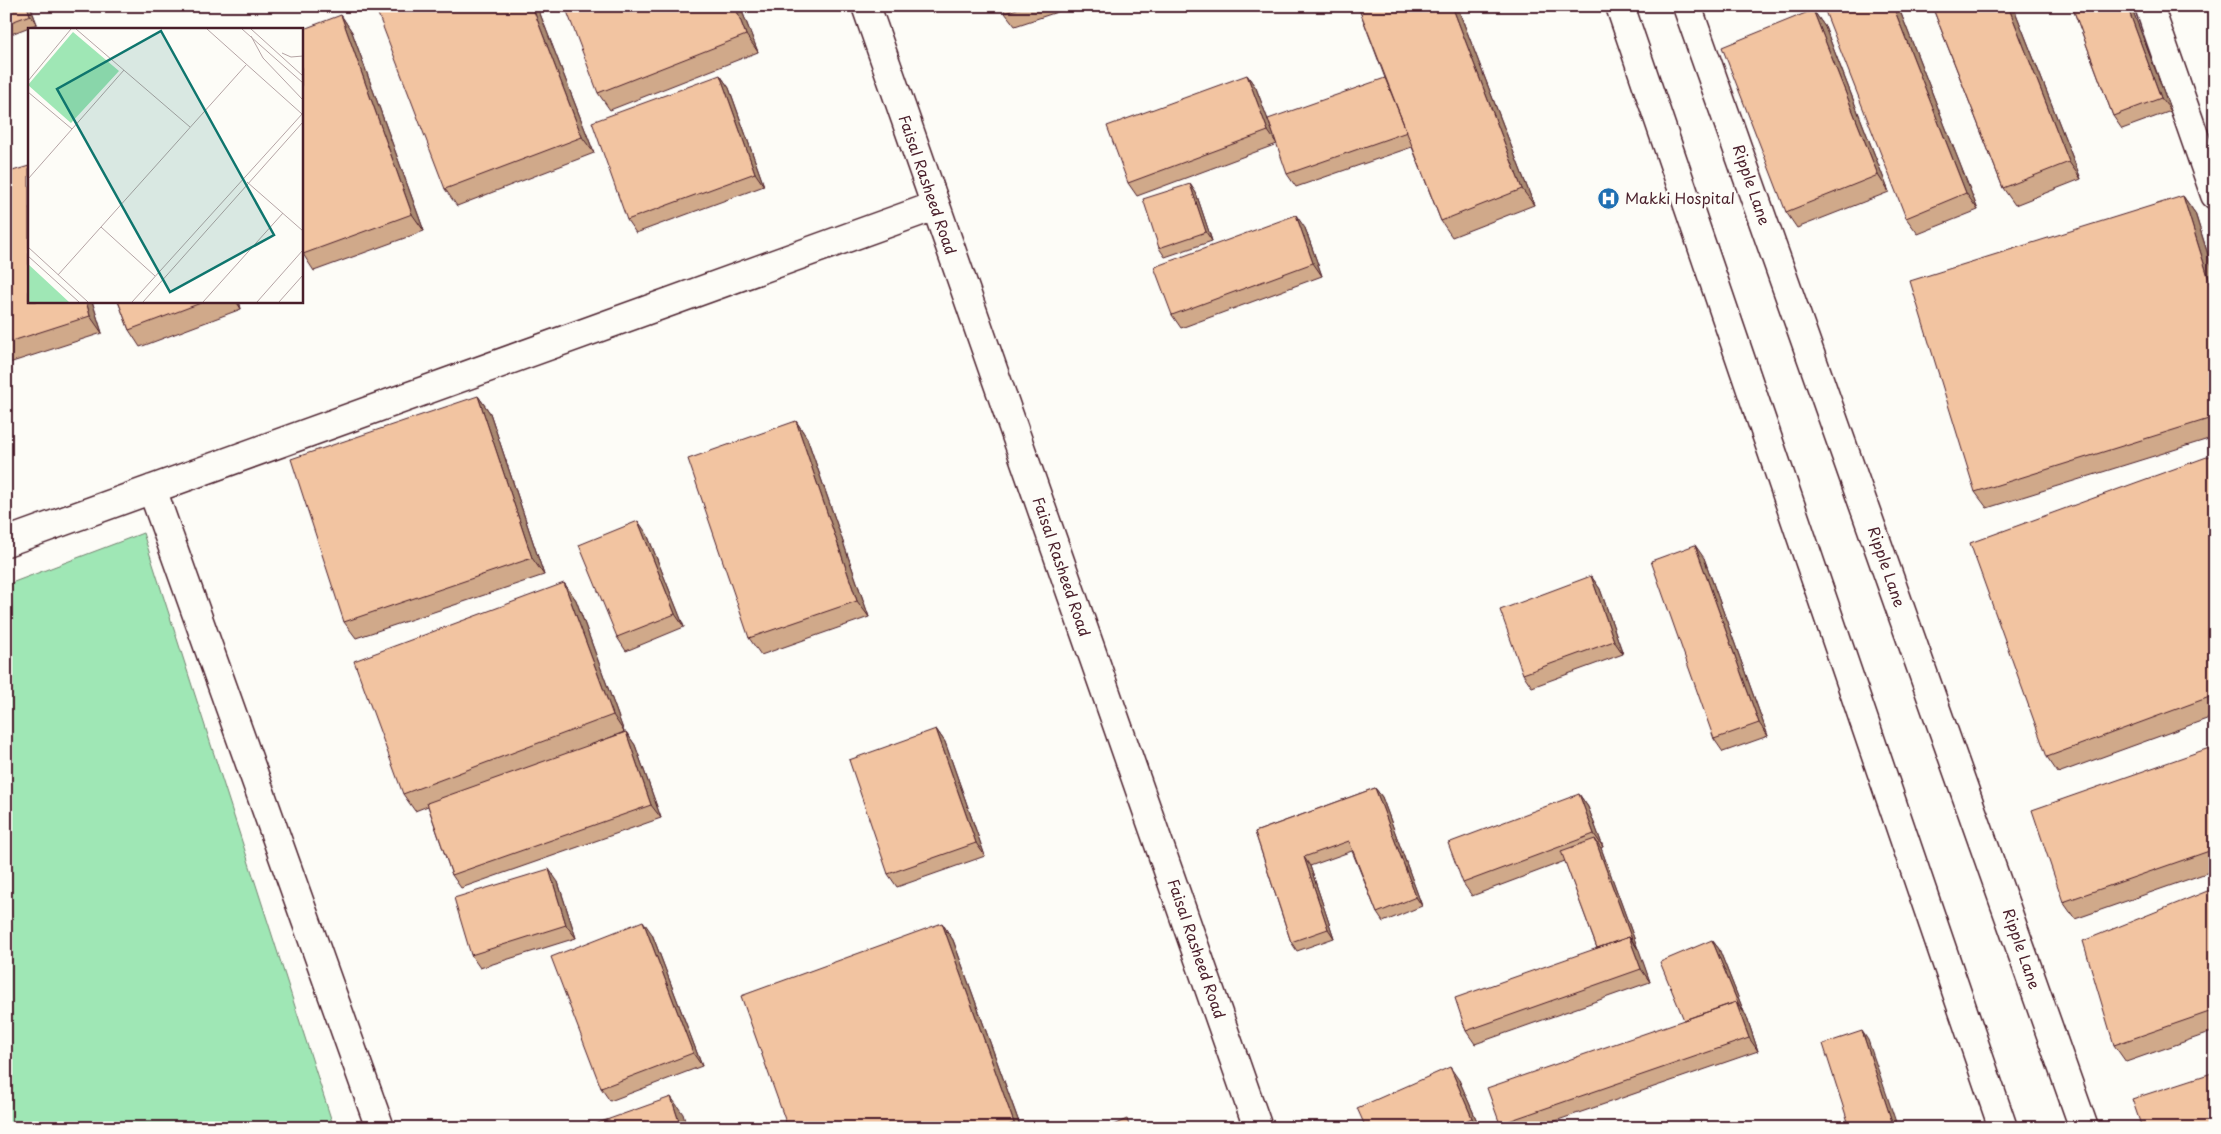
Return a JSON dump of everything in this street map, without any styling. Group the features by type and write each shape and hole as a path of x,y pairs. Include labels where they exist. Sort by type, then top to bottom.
{"street":[{"name":"Faisal Rasheed Road","path":"866,6 1258,1128"},
{"path":"1620,6 2003,1128"},
{"name":"Ripple Lane","path":"1687,6 2084,1128"},
{"path":"2149,6 2215,195"},
{"path":"6,542 935,206"},
{"path":"152,489 380,1128"}],"green space":[{"path":"143,533 334,1128 6,1128 6,585"}],"building":[{"path":"6,6 27,6 30,15 6,24"},
{"path":"375,6 532,6 582,137 445,189"},
{"path":"565,6 735,6 746,35 598,93"},
{"path":"1003,6 1026,6 1005,13"},
{"path":"1358,6 1452,6 1522,189 1441,221"},
{"path":"1823,6 1893,6 1966,193 1906,218"},
{"path":"1932,6 2008,6 2069,162 2003,188"},
{"path":"2072,6 2127,6 2161,98 2113,116"},
{"path":"1813,10 1878,175 1786,212 1722,47"},
{"path":"341,15 412,214 303,254 302,252 302,30"},
{"path":"720,75 755,173 627,220 592,122"},
{"path":"1247,75 1268,131 1128,183 1107,126"},
{"path":"1385,78 1407,132 1287,174 1268,119"},
{"path":"28,166 28,302 86,302 90,316 6,343 6,173"},
{"path":"1190,184 1206,232 1159,248 1143,199"},
{"path":"2183,196 2215,299 2215,417 1975,492 1910,281"},
{"path":"1296,215 1313,263 1172,315 1154,267"},
{"path":"118,302 203,302 129,330"},
{"path":"478,396 532,558 344,622 291,459"},
{"path":"796,421 857,601 749,638 688,459"},
{"path":"2215,454 2215,695 2047,757 1970,543"},
{"path":"638,521 675,614 617,637 579,545"},
{"path":"1695,545 1759,723 1714,739 1651,561"},
{"path":"1591,576 1614,641 1523,674 1500,610"},
{"path":"564,583 613,715 403,794 354,661"},
{"path":"936,729 976,843 888,874 849,760"},
{"path":"626,732 651,805 452,875 427,803"},
{"path":"2215,746 2215,849 2063,902 2032,810"},
{"path":"1375,788 1416,897 1377,913 1349,841 1304,857 1328,929 1291,942 1255,832"},
{"path":"1579,794 1594,834 1463,883 1448,843"},
{"path":"1595,839 1632,940 1629,937 1597,948 1561,851"},
{"path":"549,869 566,925 471,955 454,898"},
{"path":"2215,888 2215,1010 2114,1045 2083,941"},
{"path":"643,921 693,1053 601,1088 551,957"},
{"path":"942,923 1014,1123 1002,1128 788,1128 741,996"},
{"path":"1629,937 1641,969 1466,1031 1455,998"},
{"path":"1712,940 1738,1003 1736,1002 1684,1020 1660,962"},
{"path":"1736,1002 1749,1038 1500,1124 1487,1088"},
{"path":"1862,1031 1894,1128 1850,1128 1823,1044"},
{"path":"1450,1067 1472,1118 1449,1128 1366,1128 1357,1108"},
{"path":"2215,1072 2215,1128 2142,1128 2132,1099"},
{"path":"671,1097 681,1128 584,1128"},
{"path":"1127,1119 1130,1128 1106,1128"}],"place":[{"name":"Makki Hospital","path":"1609,199"}]}
